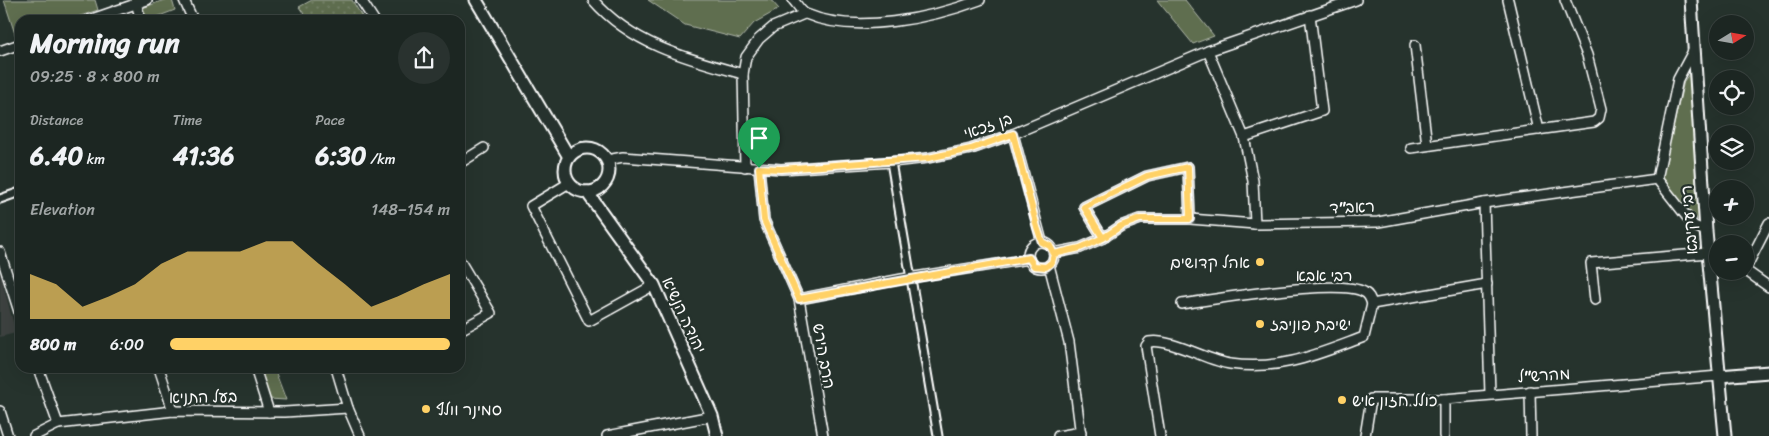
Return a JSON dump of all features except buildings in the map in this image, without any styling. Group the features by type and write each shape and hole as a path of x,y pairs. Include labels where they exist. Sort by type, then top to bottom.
{"street":[{"path":"102,15 135,2 147,0"},
{"path":"184,0 191,15"},
{"path":"361,0 371,15"},
{"path":"476,0 568,156"},
{"path":"593,0 608,15 642,40 685,58 743,74"},
{"path":"793,0 804,14"},
{"path":"745,167 743,74 746,57 759,39 773,27 804,14 838,22 872,23 945,13 980,0"},
{"name":"בן זכאי","path":"608,160 623,157 781,169 891,162 928,158 971,149 1013,134 1208,51 1310,15 1338,3 1356,0"},
{"path":"1508,0 1538,130"},
{"path":"1411,148 1594,122 1600,118 1601,109 1586,55 1565,0"},
{"name":"רבי עקיבא","path":"1691,0 1706,231 1709,244"},
{"path":"135,2 139,15"},
{"path":"1244,136 1322,111 1310,15"},
{"path":"0,51 15,46"},
{"path":"1415,46 1427,145"},
{"path":"1208,51 1244,136 1253,181 1255,224"},
{"path":"1693,51 1678,78 1657,179 1694,226 1706,231"},
{"path":"1013,134 1042,242 1050,246 1054,254 1050,265 1069,342 1081,434 1058,436"},
{"path":"589,147 603,153 608,160 609,175 606,182 594,191 587,192 574,188 569,183 564,170 568,156 574,151 589,147"},
{"path":"465,160 484,148"},
{"path":"891,162 938,436"},
{"path":"1103,238 1084,207 1147,176 1188,167 1190,219"},
{"name":"הרב הירש","path":"759,168 764,220 799,299 823,436"},
{"name":"ראב\"ד","path":"1054,254 1080,248 1103,238 1121,226 1140,219 1190,219 1255,224 1378,222 1484,203 1657,179"},
{"path":"569,183 531,206 589,322 654,285"},
{"name":"יהודה הנשיא","path":"587,192 654,285 712,416 716,436"},
{"path":"0,199 15,194"},
{"path":"1484,203 1490,394"},
{"path":"1754,252 1769,223"},
{"path":"1042,242 1031,247 1030,263 1038,268 1050,265"},
{"path":"0,252 15,299"},
{"path":"1595,300 1591,263 1709,253"},
{"path":"799,299 1029,258"},
{"path":"465,269 491,313 465,327"},
{"path":"1754,276 1769,287"},
{"name":"רבי עקיבא","path":"1713,280 1725,436"},
{"path":"1160,436 1146,346 1154,342 1229,364 1275,366 1323,353 1364,337 1372,304 1487,284"},
{"name":"רבי אבא","path":"1182,304 1278,290 1341,288 1362,291 1370,297 1372,304"},
{"path":"1719,376 1769,372"},
{"path":"34,436 58,424 40,373"},
{"path":"161,373 173,411"},
{"path":"257,373 269,412"},
{"path":"338,373 348,408 360,436"},
{"name":"מהרש\"ל","path":"1366,436 1371,399 1444,399 1719,376"},
{"path":"1530,391 1531,436"},
{"path":"1444,399 1444,436"},
{"name":"בעל התניא","path":"58,424 173,411 269,412 348,408"},
{"path":"0,411 8,436"},
{"path":"607,436 712,416"}],"shaded area":[{"path":"0,272 15,333 0,337"}],"green space":[{"path":"4,0 95,0 98,10 83,15 15,15 15,34"},
{"path":"164,0 172,0 175,10 162,15 142,15 140,9"},
{"path":"312,0 352,0 361,15 305,15 299,7"},
{"path":"648,0 771,0 779,9 754,23 740,39 685,25"},
{"path":"1157,0 1185,0 1214,36 1193,44"},
{"path":"1689,74 1700,222 1661,179 1684,81"},
{"path":"261,373 276,373 286,400 269,399"}],"place":[{"name":"אהל קדושים","path":"1260,262"},
{"name":"ישיבת פוניבז","path":"1260,324"},
{"name":"כולל חזון איש","path":"1342,400"},
{"name":"סמינר וולף","path":"426,409"}],"route":[{"path":"759,168 764,220 799,299 902,279 1029,258 1030,263 1034,266 1038,268 1046,267 1052,262 1054,254 1080,248 1103,238 1084,207 1147,176 1188,167 1190,219 1140,219 1121,226 1103,238 1080,248 1054,254 1053,249 1047,243 1042,242 1013,134 971,149 928,158 781,169 759,168"}]}
